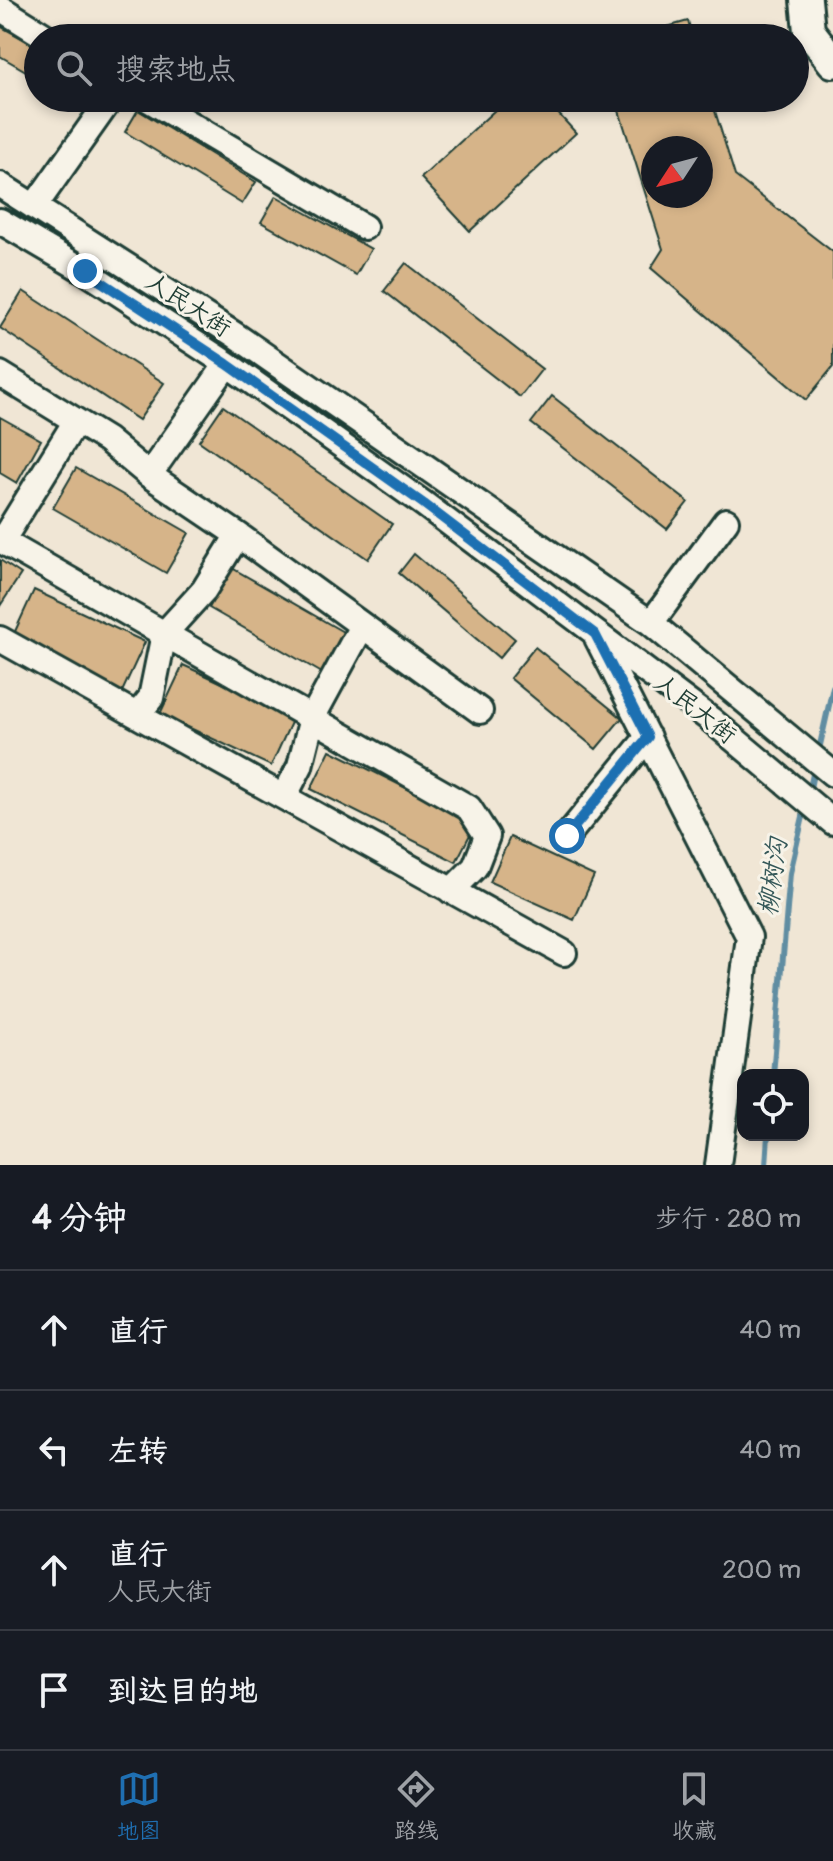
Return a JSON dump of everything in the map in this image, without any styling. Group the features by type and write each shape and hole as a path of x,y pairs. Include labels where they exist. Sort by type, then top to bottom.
{"main road":[{"path":"806,0 808,24"},
{"path":"809,31 833,62"}],"street":[{"path":"5,0 0,8 26,24"},
{"path":"34,207 101,112"},
{"path":"170,112 364,227"},
{"name":"人民大街","path":"0,185 235,335 651,623 833,774"},
{"name":"人民大街","path":"0,221 85,271 227,364 424,504 710,719 833,822"},
{"path":"149,475 227,364"},
{"path":"0,374 107,440 149,475 238,535 480,711"},
{"path":"76,421 1,541 469,808 487,836 475,867 451,891"},
{"path":"651,623 726,521"},
{"path":"137,715 151,698 164,634 204,590 238,535"},
{"path":"284,797 300,766 312,718 362,626"},
{"path":"595,634 749,937 718,1165"},
{"path":"0,639 564,953"},
{"path":"567,836 648,737"}],"building":[{"path":"0,26 24,39 24,70 0,56"},
{"path":"137,112 141,112 256,182 242,204 125,132"},
{"path":"493,112 557,112 576,133 470,231 421,178"},
{"path":"619,112 715,112 735,176 833,252 833,367 806,400 651,268 663,249 650,208 713,208 713,136 641,136 641,180"},
{"path":"276,196 371,249 356,275 261,222"},
{"path":"406,263 542,369 520,397 384,291"},
{"path":"23,291 164,383 139,420 0,328"},
{"path":"552,396 688,502 667,529 531,423"},
{"path":"223,406 392,524 368,559 199,441"},
{"path":"0,417 41,440 17,483 0,473"},
{"path":"76,468 189,533 166,573 53,508"},
{"path":"414,554 515,639 499,658 399,573"},
{"path":"0,560 21,574 0,606"},
{"path":"232,568 345,633 322,673 209,608"},
{"path":"34,590 145,642 122,692 11,640"},
{"path":"535,647 622,718 596,749 510,678"},
{"path":"183,665 294,716 271,766 160,714"},
{"path":"330,750 476,823 456,862 311,789"},
{"path":"510,837 594,876 574,920 490,882"}],"waterway":[{"name":"柳树沟","path":"818,754 833,687"},
{"name":"柳树沟","path":"809,793 814,769"},
{"name":"柳树沟","path":"774,1069 790,873 805,808"},
{"name":"柳树沟","path":"766,1165 768,1141"}],"route":[{"path":"85,271 227,364 424,504 595,634 648,737 567,836"}]}
